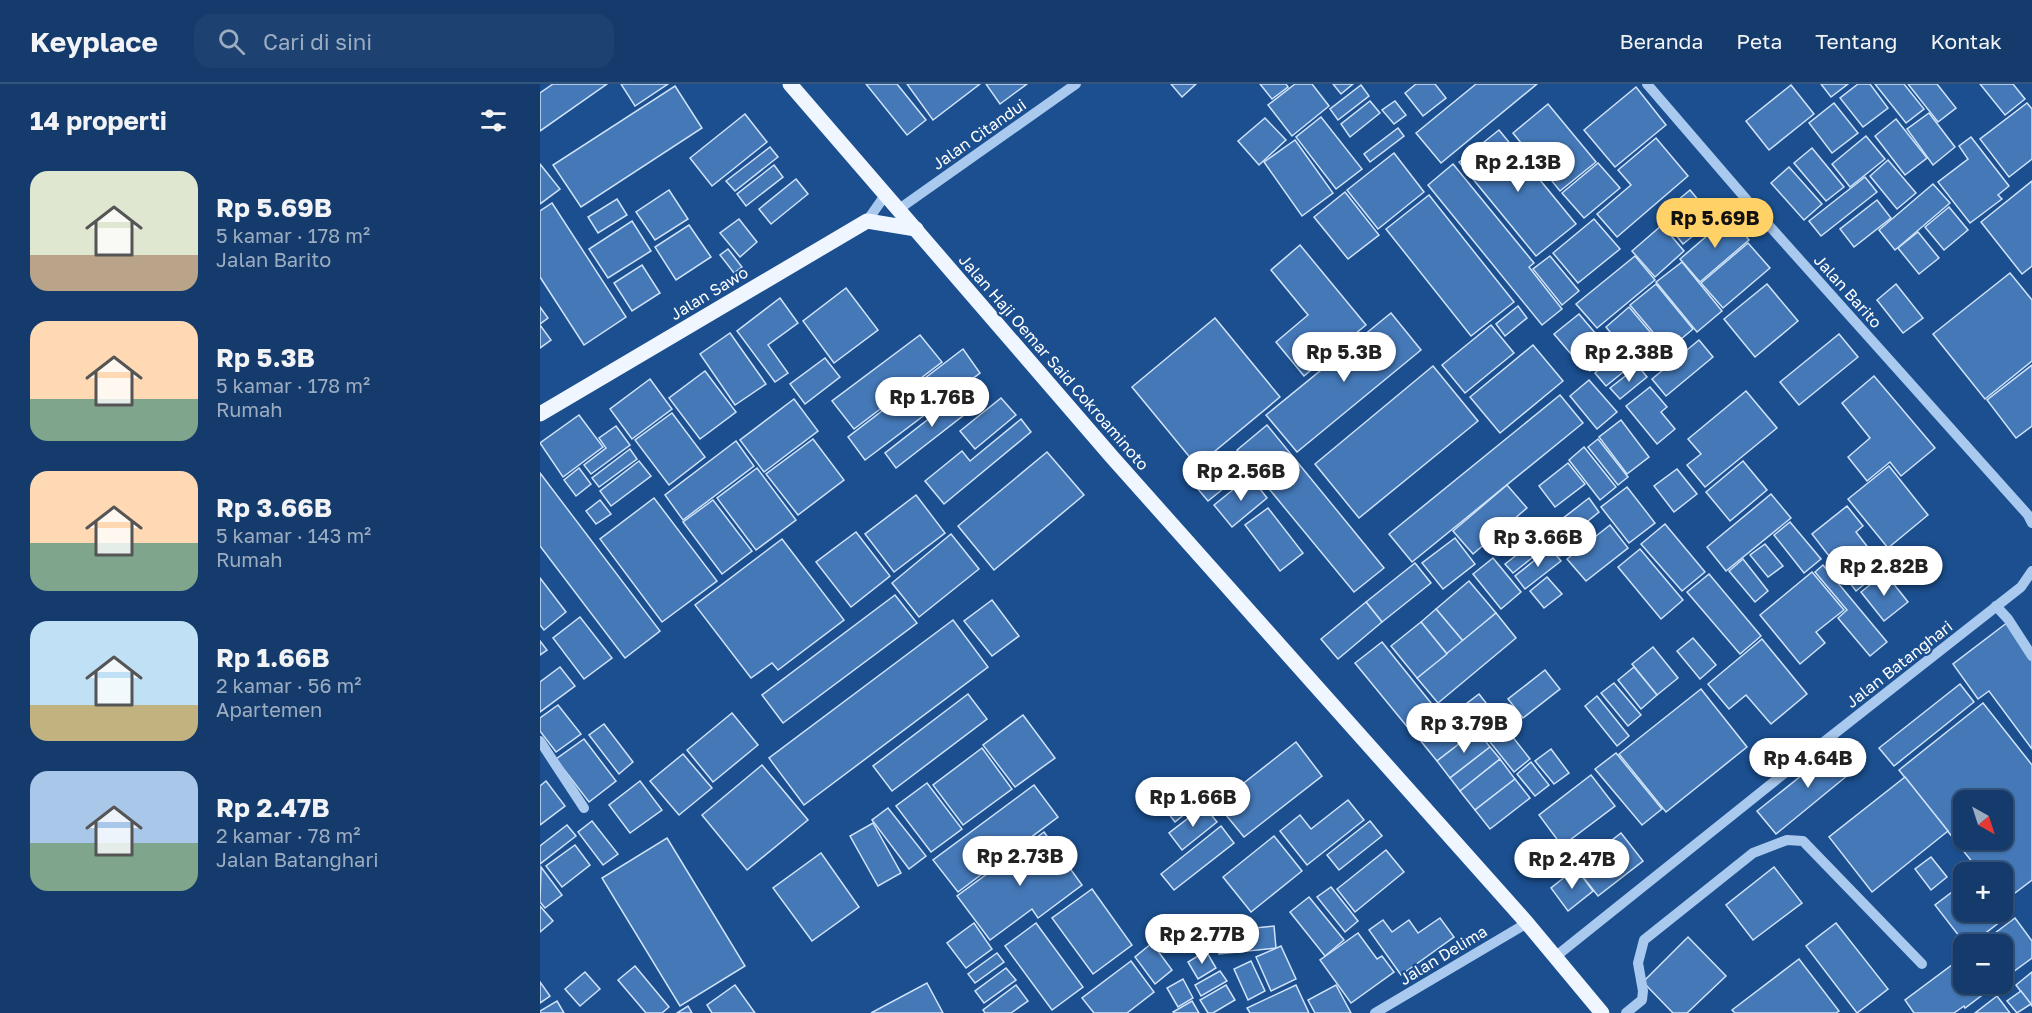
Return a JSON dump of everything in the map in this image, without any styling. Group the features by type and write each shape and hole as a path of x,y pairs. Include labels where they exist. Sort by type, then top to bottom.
{"main road":[{"name":"Jalan Haji Oemar Said Cokroaminoto","path":"790,84 1112,457 1527,923 1602,1013"},
{"path":"867,221 916,229"},
{"name":"Jalan Sawo","path":"540,414 867,221"}],"street":[{"name":"Jalan Citandui","path":"899,209 1076,84"},
{"name":"Jalan Barito","path":"1647,84 2030,519"},
{"name":"Jalan Sawo","path":"867,221 886,194"},
{"name":"Jalan Batanghari","path":"1555,957 2021,587 2032,571"},
{"path":"1996,606 2008,619 2032,656"},
{"path":"540,741 584,808"},
{"path":"1626,1013 1642,1000 1643,991 1638,963 1644,940 1753,853 1787,840 1803,841 1922,964"},
{"name":"Jalan Delima","path":"1375,1013 1527,923"}],"building":[{"path":"553,84 607,84 540,131 540,93"},
{"path":"621,84 668,84 635,106"},
{"path":"866,84 897,84 926,120 907,135"},
{"path":"907,84 980,84 933,120"},
{"path":"986,84 1027,84 1000,104"},
{"path":"1171,84 1196,84 1182,97"},
{"path":"1260,84 1286,84 1288,87 1272,99"},
{"path":"1295,84 1312,84 1329,106 1292,136 1268,105"},
{"path":"1333,84 1353,84 1341,94"},
{"path":"1416,84 1435,84 1446,98 1423,116 1405,93"},
{"path":"1476,84 1537,84 1441,163 1416,133"},
{"path":"1821,84 1848,84 1831,97"},
{"path":"1858,84 1870,84 1888,108 1863,127 1840,98"},
{"path":"1875,84 1904,84 1924,109 1906,123"},
{"path":"1908,84 1937,84 1956,108 1938,122"},
{"path":"1980,84 2013,84 2025,99 2005,115"},
{"path":"1361,85 1369,96 1338,120 1330,109"},
{"path":"1791,85 1814,114 1769,150 1746,121"},
{"path":"675,86 702,128 581,207 553,165"},
{"path":"1636,87 1666,125 1615,167 1584,130"},
{"path":"1370,101 1380,113 1350,137 1341,124"},
{"path":"1395,101 1406,115 1394,124 1382,110"},
{"path":"1834,103 1858,133 1832,153 1809,123"},
{"path":"2027,103 2032,109 2032,159 2009,177 1980,139"},
{"path":"1548,104 1596,162 1560,191 1513,133"},
{"path":"1929,113 1955,147 1933,165 1907,129"},
{"path":"745,114 767,142 712,186 690,158"},
{"path":"1321,117 1362,169 1336,189 1296,137"},
{"path":"1265,118 1286,140 1259,165 1238,141"},
{"path":"1896,119 1927,158 1905,175 1875,136"},
{"path":"1398,128 1404,136 1370,162 1364,154"},
{"path":"1499,130 1576,224 1536,256 1459,162"},
{"path":"1866,136 1885,159 1850,187 1832,164"},
{"path":"1971,137 2009,186 1998,195 2002,199 1970,223 1938,182 1968,159 1959,146"},
{"path":"1656,138 1688,176 1617,237 1597,214 1631,185 1618,170"},
{"path":"1295,140 1333,193 1302,216 1264,162"},
{"path":"770,147 778,157 735,191 726,181"},
{"path":"1812,148 1844,187 1826,201 1794,163"},
{"path":"1394,153 1424,192 1378,229 1347,190"},
{"path":"1888,160 1916,193 1897,209 1870,176"},
{"path":"1598,163 1620,188 1584,218 1562,193"},
{"path":"540,164 560,189 540,204"},
{"path":"1453,164 1534,263 1529,267 1562,309 1542,325 1428,185"},
{"path":"774,165 783,177 746,206 737,194"},
{"path":"1789,167 1822,204 1804,220 1771,183"},
{"path":"1865,177 1877,192 1821,236 1809,221"},
{"path":"796,179 808,194 771,224 759,209"},
{"path":"2032,181 2032,266 2022,274 1981,222"},
{"path":"1933,184 1950,203 1895,250 1879,230"},
{"path":"669,190 688,219 655,240 636,212"},
{"path":"1690,190 1714,219 1683,244 1660,215"},
{"path":"1345,192 1379,235 1348,259 1314,217"},
{"path":"1429,195 1514,302 1471,336 1386,229"},
{"path":"617,199 627,215 598,233 588,217"},
{"path":"1877,200 1891,218 1854,247 1840,229"},
{"path":"552,203 626,317 584,345 540,277 540,211"},
{"path":"1949,207 1968,230 1944,250 1925,227"},
{"path":"1730,216 1749,240 1700,282 1680,259"},
{"path":"739,219 757,242 740,257 720,233"},
{"path":"1594,219 1620,249 1578,283 1553,253"},
{"path":"632,221 651,251 608,278 589,249"},
{"path":"689,225 711,257 676,280 655,247"},
{"path":"1662,225 1684,251 1655,277 1632,251"},
{"path":"1918,232 1939,258 1919,274 1898,248"},
{"path":"1748,243 1770,268 1723,308 1701,283"},
{"path":"1300,245 1366,325 1304,376 1276,342 1308,315 1271,270"},
{"path":"728,249 742,267 734,273 720,255"},
{"path":"1550,256 1579,291 1562,305 1533,269"},
{"path":"1635,256 1655,280 1597,328 1576,304"},
{"path":"1682,262 1722,311 1697,332 1656,282"},
{"path":"642,265 660,293 632,311 614,283"},
{"path":"2010,273 2032,300 2032,361 1985,399 1933,334"},
{"path":"1656,284 1693,329 1668,350 1630,305"},
{"path":"1767,284 1798,321 1755,357 1724,319"},
{"path":"1896,284 1923,318 1903,333 1877,300"},
{"path":"846,288 878,330 834,363 803,321"},
{"path":"780,298 798,323 768,345 788,373 775,382 737,331"},
{"path":"1518,306 1527,318 1505,336 1496,324"},
{"path":"540,307 548,318 540,324"},
{"path":"1629,307 1656,339 1632,359 1606,327"},
{"path":"1391,313 1421,350 1297,452 1266,415"},
{"path":"1579,314 1596,334 1571,354 1554,334"},
{"path":"1215,318 1280,397 1197,466 1132,387"},
{"path":"540,325 551,340 540,348"},
{"path":"1491,325 1514,353 1465,393 1442,365"},
{"path":"730,333 766,384 735,405 700,354"},
{"path":"1610,334 1620,346 1590,371 1580,359"},
{"path":"1839,334 1858,357 1799,405 1780,382"},
{"path":"920,335 942,362 854,429 832,401"},
{"path":"1699,340 1713,357 1666,396 1652,379"},
{"path":"1533,345 1563,381 1500,433 1470,397"},
{"path":"963,349 980,373 865,460 848,437"},
{"path":"1622,350 1633,364 1606,386 1595,373"},
{"path":"825,358 840,377 805,404 790,384"},
{"path":"2032,365 2032,426 2016,438 1987,400"},
{"path":"1433,366 1478,421 1359,518 1315,464"},
{"path":"1638,366 1647,377 1620,399 1610,388"},
{"path":"705,371 736,412 700,439 669,398"},
{"path":"1874,376 1935,448 1901,476 1890,462 1867,481 1848,457 1870,438 1842,403"},
{"path":"650,379 672,409 632,439 610,409"},
{"path":"1589,380 1617,412 1597,429 1570,396"},
{"path":"1650,387 1667,407 1661,412 1675,429 1657,444 1626,406"},
{"path":"967,389 978,404 896,468 885,453"},
{"path":"1746,391 1777,428 1705,487 1687,465 1701,454 1688,439"},
{"path":"1560,395 1583,423 1412,562 1389,534"},
{"path":"1001,398 1016,415 975,449 960,431"},
{"path":"794,399 818,431 764,472 740,440"},
{"path":"672,413 705,457 669,485 635,440"},
{"path":"579,415 603,447 563,477 540,443"},
{"path":"1021,419 1031,432 944,504 925,481 962,451 970,461"},
{"path":"1621,420 1649,457 1627,474 1599,437"},
{"path":"1267,425 1384,568 1354,592 1237,450"},
{"path":"616,426 630,445 591,474 584,465 606,448 599,438"},
{"path":"813,439 844,480 798,515 766,474"},
{"path":"1598,439 1628,477 1618,485 1588,447"},
{"path":"736,441 754,466 683,520 665,495"},
{"path":"1584,447 1616,487 1600,500 1569,460"},
{"path":"630,449 637,459 599,487 592,478"},
{"path":"1047,452 1084,495 994,570 958,526"},
{"path":"1229,453 1244,472 1208,501 1192,482"},
{"path":"639,461 651,476 611,506 600,491"},
{"path":"1743,461 1767,490 1730,521 1706,492"},
{"path":"1568,463 1585,484 1555,507 1539,486"},
{"path":"1889,466 1928,515 1888,548 1848,499"},
{"path":"579,468 591,484 576,496 564,480"},
{"path":"757,468 796,520 756,550 717,498"},
{"path":"1677,469 1697,494 1674,512 1654,486"},
{"path":"540,473 660,631 625,658 540,546"},
{"path":"1250,476 1267,498 1232,527 1214,505"},
{"path":"1507,485 1527,508 1473,554 1453,531"},
{"path":"1627,487 1655,523 1629,543 1601,507"},
{"path":"1771,494 1791,518 1726,571 1707,547"},
{"path":"916,495 945,533 894,572 865,534"},
{"path":"654,498 717,581 662,622 600,539"},
{"path":"1589,498 1599,512 1573,533 1562,519"},
{"path":"600,500 611,514 596,524 586,511"},
{"path":"713,500 752,551 722,574 683,522"},
{"path":"1847,506 1863,526 1856,532 1884,568 1856,591 1812,534"},
{"path":"1268,508 1303,553 1280,571 1245,525"},
{"path":"1558,521 1576,544 1560,556 1543,533"},
{"path":"1790,522 1821,559 1804,573 1774,535"},
{"path":"1665,524 1705,572 1682,591 1641,544"},
{"path":"1610,525 1628,548 1586,581 1567,559"},
{"path":"856,532 890,576 851,607 816,562"},
{"path":"951,534 979,569 919,617 892,583"},
{"path":"1541,536 1548,545 1513,573 1505,564"},
{"path":"1455,538 1475,564 1443,589 1422,563"},
{"path":"782,539 844,620 778,670 772,663 751,678 695,605"},
{"path":"1765,544 1783,566 1768,577 1750,555"},
{"path":"1550,548 1561,561 1525,589 1515,576"},
{"path":"1640,549 1683,600 1661,619 1618,567"},
{"path":"1493,558 1521,592 1501,609 1473,574"},
{"path":"1743,559 1768,591 1755,602 1729,571"},
{"path":"1415,563 1431,583 1382,622 1366,602"},
{"path":"1823,565 1887,642 1870,656 1838,618 1847,610 1815,572"},
{"path":"1812,572 1844,610 1816,632 1825,643 1800,664 1760,615"},
{"path":"1885,573 1908,602 1884,621 1861,592"},
{"path":"1709,574 1761,636 1740,654 1687,592"},
{"path":"1547,577 1562,594 1544,608 1530,591"},
{"path":"540,578 566,612 544,630 540,625"},
{"path":"1469,581 1496,613 1463,641 1436,609"},
{"path":"895,595 917,623 783,723 762,695"},
{"path":"992,600 1019,636 992,656 964,621"},
{"path":"1366,602 1382,622 1338,659 1321,639"},
{"path":"1436,609 1463,641 1447,654 1421,622"},
{"path":"1496,613 1516,638 1438,703 1417,678"},
{"path":"580,617 612,658 584,679 553,638"},
{"path":"953,620 988,667 804,805 769,758"},
{"path":"1421,622 1447,654 1417,678 1391,646"},
{"path":"2008,622 2032,660 2032,749 1989,691 1978,699 1953,664"},
{"path":"1693,638 1716,665 1700,679 1677,651"},
{"path":"1762,639 1807,694 1771,724 1746,695 1729,709 1708,684"},
{"path":"540,641 547,650 540,655"},
{"path":"1382,642 1435,708 1409,729 1355,663"},
{"path":"1653,647 1678,678 1657,695 1632,664"},
{"path":"560,667 575,686 540,712 540,682"},
{"path":"1634,667 1657,695 1641,709 1618,680"},
{"path":"1545,670 1560,689 1523,718 1508,699"},
{"path":"1614,683 1641,715 1628,726 1601,693"},
{"path":"1960,684 1974,702 1894,766 1879,748"},
{"path":"1701,689 1747,747 1666,812 1619,754"},
{"path":"968,694 987,719 892,791 873,766"},
{"path":"1479,694 1530,759 1514,772 1462,707"},
{"path":"1597,696 1629,736 1617,746 1585,706"},
{"path":"1983,703 2032,765 2032,880 2013,894 2013,862 1972,862 1963,850 2013,850 2013,790 1953,790 1953,838 1899,770"},
{"path":"558,705 581,734 556,752 540,731 540,718"},
{"path":"1460,709 1477,730 1437,761 1420,740"},
{"path":"732,713 758,745 713,782 687,750"},
{"path":"1023,715 1055,758 1015,787 983,745"},
{"path":"604,724 633,762 619,774 589,735"},
{"path":"1477,730 1490,747 1450,778 1437,761"},
{"path":"584,739 616,781 589,802 556,759"},
{"path":"1296,742 1322,776 1244,837 1217,804"},
{"path":"1841,744 1859,766 1776,834 1757,811"},
{"path":"1490,747 1500,759 1460,791 1450,778"},
{"path":"982,748 1012,789 963,825 933,785"},
{"path":"1551,749 1569,773 1554,784 1535,761"},
{"path":"1616,753 1662,809 1642,825 1595,769"},
{"path":"683,754 712,788 679,815 650,781"},
{"path":"1500,759 1515,779 1475,810 1460,791"},
{"path":"1531,762 1549,785 1535,796 1517,774"},
{"path":"762,765 808,820 747,870 702,815"},
{"path":"1591,775 1615,806 1562,846 1539,815"},
{"path":"1905,777 1948,831 1872,892 1829,837"},
{"path":"1515,779 1530,798 1490,829 1475,810"},
{"path":"546,781 565,806 540,825 540,786"},
{"path":"640,781 662,810 630,833 609,805"},
{"path":"927,783 962,829 931,852 896,806"},
{"path":"1034,785 1058,817 958,892 933,860"},
{"path":"1185,799 1192,808 1175,822 1168,813"},
{"path":"1348,800 1364,820 1307,865 1280,831 1300,815 1311,829"},
{"path":"1204,806 1217,822 1182,850 1169,833"},
{"path":"888,808 926,856 909,869 872,820"},
{"path":"592,821 618,854 603,865 578,832"},
{"path":"1370,821 1382,836 1339,870 1327,855"},
{"path":"873,823 901,873 878,886 850,836"},
{"path":"567,825 576,836 540,864 540,846"},
{"path":"1221,826 1234,843 1174,890 1161,874"},
{"path":"1044,832 1082,885 1038,918 1032,909 990,940 957,896"},
{"path":"1621,833 1643,861 1598,896 1576,868"},
{"path":"1274,836 1302,871 1251,912 1223,877"},
{"path":"667,838 745,966 680,1006 602,878"},
{"path":"575,845 590,865 562,887 546,866"},
{"path":"1386,850 1404,872 1355,912 1337,889"},
{"path":"821,853 859,907 812,941 773,888"},
{"path":"1931,857 1947,877 1931,890 1915,869"},
{"path":"541,867 562,895 545,908 540,902"},
{"path":"1774,867 1802,903 1753,940 1726,905"},
{"path":"1576,868 1593,891 1568,911 1551,888"},
{"path":"1331,887 1358,921 1345,932 1317,897"},
{"path":"1092,889 1132,945 1093,974 1052,918"},
{"path":"1953,891 1953,922 2000,922 1984,934 1957,934 1935,905"},
{"path":"1309,897 1344,940 1325,956 1290,912"},
{"path":"540,906 553,921 540,932"},
{"path":"1440,918 1454,937 1401,975 1369,930 1383,920 1392,932 1409,920 1418,933"},
{"path":"2015,918 2032,941 2032,958 2013,972 2013,934 1994,934 2013,922"},
{"path":"974,923 992,949 966,968 947,943"},
{"path":"1036,923 1083,987 1052,1010 1005,946"},
{"path":"1836,923 1888,989 1857,1013 1806,946"},
{"path":"1274,926 1276,948 1219,954 1217,932"},
{"path":"1358,933 1377,959 1382,956 1394,972 1351,1003 1320,960"},
{"path":"1688,937 1726,976 1687,1013 1673,1013 1643,982"},
{"path":"1152,943 1172,970 1155,984 1135,957"},
{"path":"1281,946 1296,979 1271,991 1256,957"},
{"path":"1206,951 1216,968 1198,979 1188,962"},
{"path":"997,953 1004,962 975,983 968,974"},
{"path":"1799,959 1839,1011 1836,1013 1735,1013 1732,1010"},
{"path":"1131,961 1154,992 1127,1013 1094,1013 1082,998"},
{"path":"1251,961 1265,991 1248,1000 1234,969"},
{"path":"1953,964 1953,994 1984,994 1954,1013 1914,1013 1905,1000"},
{"path":"635,966 669,1007 662,1013 646,1013 618,980"},
{"path":"1006,968 1016,980 984,1003 975,991"},
{"path":"1220,971 1227,981 1201,996 1195,985"},
{"path":"585,972 600,989 580,1006 565,989"},
{"path":"2032,972 2032,1006 2016,985"},
{"path":"1183,979 1193,998 1178,1007 1167,988"},
{"path":"540,982 550,996 540,1003"},
{"path":"927,983 943,1013 871,1013"},
{"path":"735,985 755,1013 712,1013 707,1005"},
{"path":"1016,985 1028,1001 1011,1013 985,1013 983,1010"},
{"path":"1226,985 1235,1000 1213,1013 1208,1013 1200,1000"},
{"path":"1296,985 1309,1013 1250,1013 1247,1008"},
{"path":"1336,985 1351,1013 1315,1013 1308,1000"},
{"path":"2021,991 2031,1004 2017,1013 2007,1001"},
{"path":"1997,996 2010,1013 1975,1013"},
{"path":"557,1001 564,1013 540,1013 540,1011"},
{"path":"1192,1001 1199,1013 1173,1012"},
{"path":"688,1006 692,1013 677,1013"}]}
